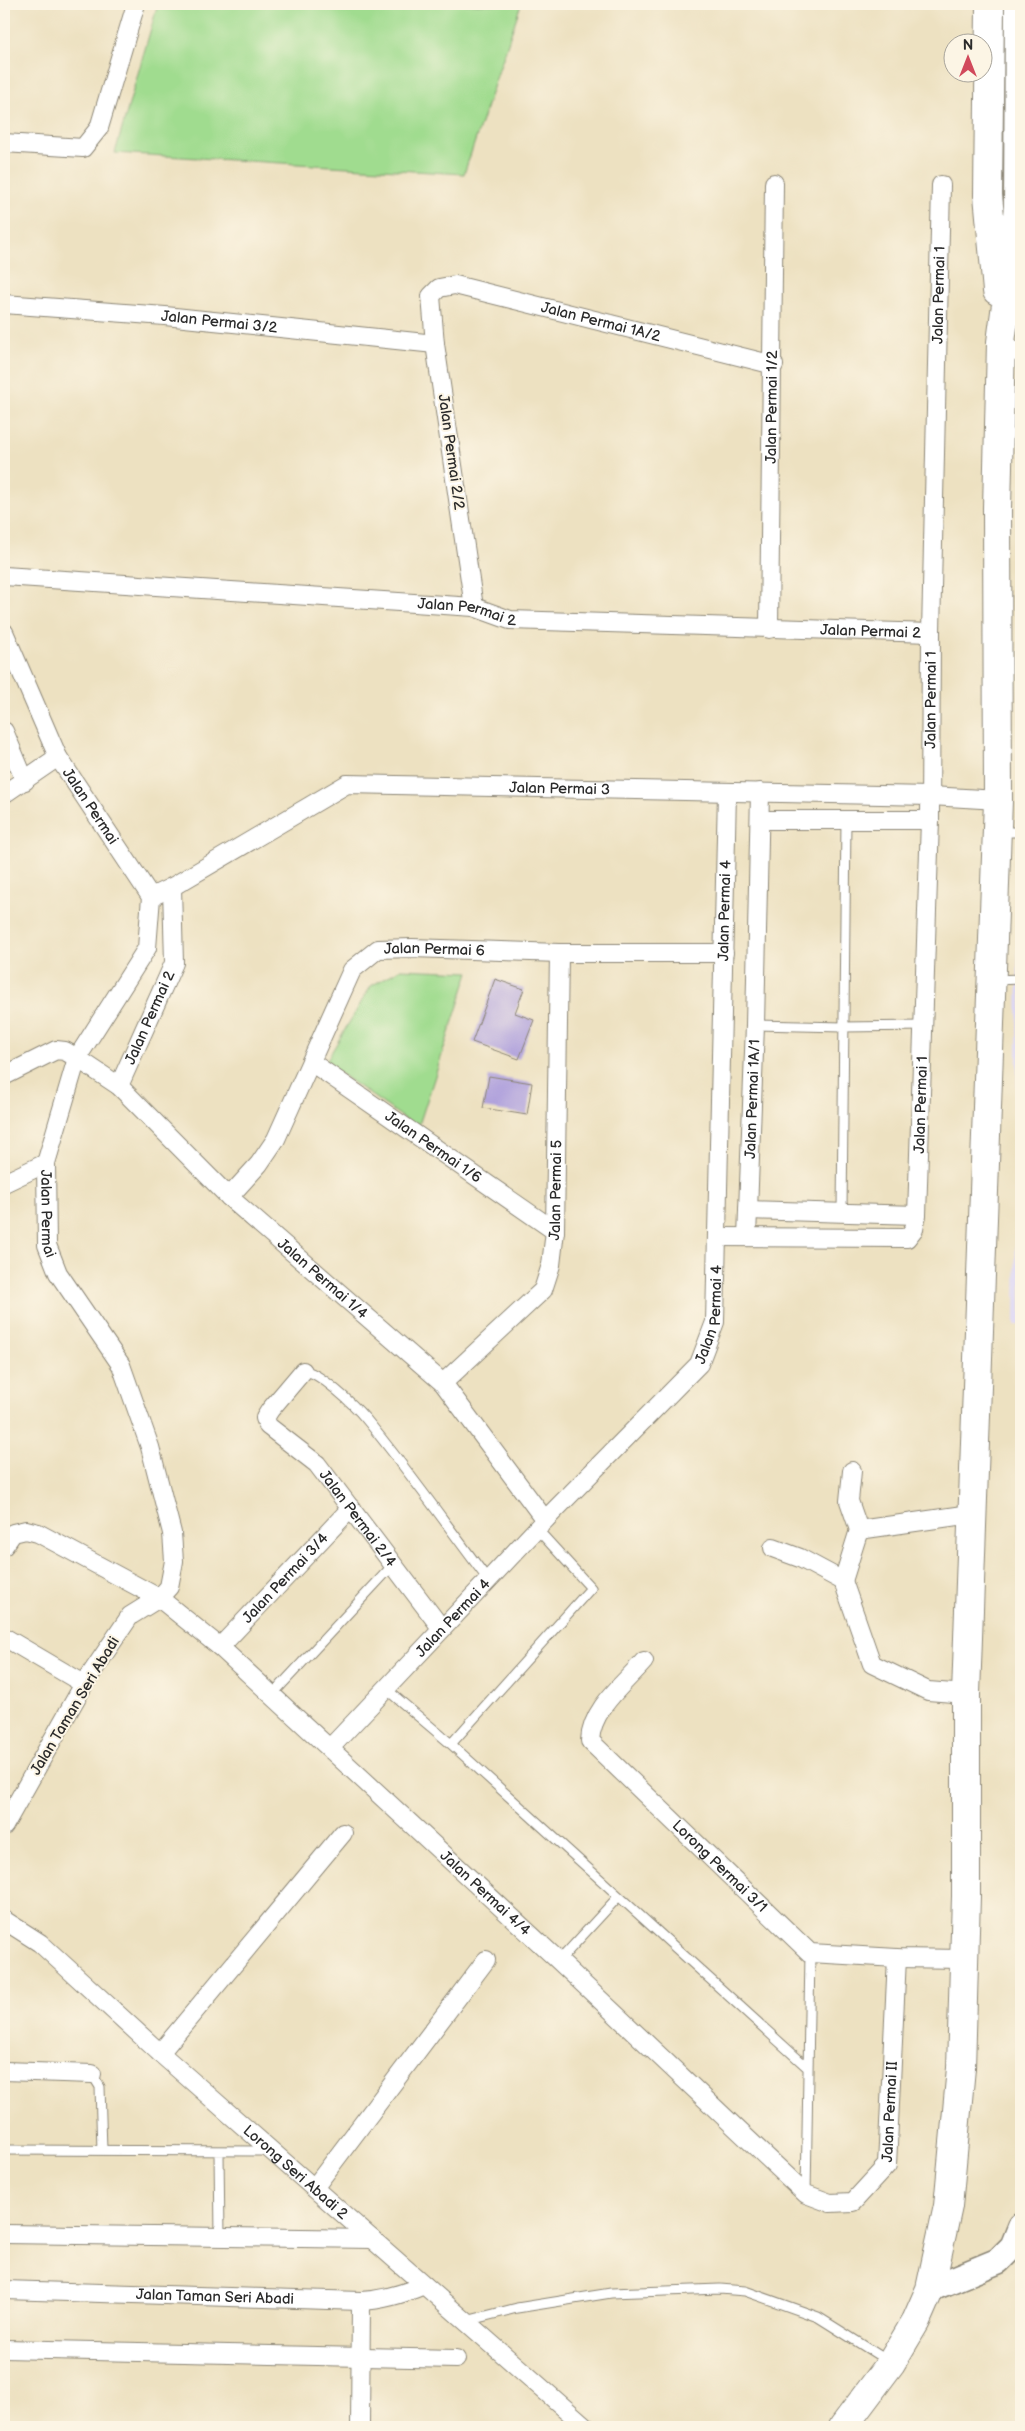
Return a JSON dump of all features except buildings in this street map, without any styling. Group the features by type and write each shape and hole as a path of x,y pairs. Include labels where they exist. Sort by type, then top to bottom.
{"main road":[{"path":"990,4 988,195 1011,348"},
{"path":"844,2427 891,2363 916,2321 930,2289 948,2206 961,2068 966,1896 966,1694 991,980 1009,832 998,800 997,508 1011,348 1018,214 1019,4"},
{"path":"930,2289 998,2261 1012,2246 1021,2226"}],"street":[{"path":"4,143 83,148 99,128 136,4"},
{"name":"Jalan Permai 1/2","path":"769,629 774,365 774,183"},
{"name":"Jalan Permai 1","path":"747,1237 907,1238 914,1229 917,1214 925,1026 931,796 931,633 941,185"},
{"name":"Jalan Permai 1A/2","path":"431,296 439,288 455,286 774,365"},
{"name":"Jalan Permai 2/2","path":"431,296 435,344 474,607"},
{"name":"Jalan Permai 3/2","path":"4,304 165,316 435,344"},
{"name":"Jalan Permai 2","path":"4,576 474,607 510,620 931,633"},
{"name":"Jalan Permai","path":"4,632 58,757 151,897 147,948 77,1058 46,1163 46,1245 58,1273 121,1365 150,1447 172,1534 174,1561 169,1587 158,1598"},
{"path":"4,731 9,759 25,781"},
{"path":"4,794 58,757"},
{"name":"Jalan Permai 3","path":"151,897 172,887 347,784 931,796 998,800"},
{"name":"Jalan Permai 4","path":"330,1748 442,1628 699,1364 715,1322 727,792"},
{"name":"Jalan Permai 1A/1","path":"747,1237 755,1025 760,792"},
{"path":"760,820 930,820"},
{"name":"Jalan Permai 2","path":"119,1086 174,963 172,887"},
{"name":"Jalan Permai 6","path":"229,1197 259,1164 276,1139 352,970 378,949 559,953 724,953"},
{"name":"Jalan Permai 5","path":"443,1383 543,1290 551,1266 555,1231 559,953"},
{"name":"Jalan Permai 1/4","path":"4,1076 56,1050 65,1051 119,1086 229,1197 443,1383 542,1525"},
{"name":"Jalan Permai 1/6","path":"311,1062 555,1231"},
{"path":"4,1183 46,1163"},
{"path":"748,1210 917,1214"},
{"path":"717,1237 747,1237"},
{"name":"Jalan Permai 2/4","path":"303,1371 270,1410 265,1418 268,1426 318,1464 442,1628"},
{"path":"852,1470 849,1501 859,1530 844,1581 872,1664 928,1691 966,1694"},
{"name":"Jalan Permai 3/4","path":"220,1647 352,1508"},
{"path":"859,1530 971,1514"},
{"name":"Jalan Permai 4/4","path":"4,1546 13,1533 26,1530 38,1534 158,1598 220,1647 559,1961 806,2194"},
{"path":"773,1548 800,1558 844,1581"},
{"name":"Jalan Taman Seri Abadi","path":"4,1826 84,1684 130,1616 158,1598"},
{"path":"4,1637 84,1684"},
{"name":"Lorong Permai 3/1","path":"644,1661 598,1714 590,1727 590,1741 810,1953"},
{"path":"160,2053 343,1833"},
{"name":"Lorong Seri Abadi 2","path":"4,1920 40,1943 160,2053 586,2427"},
{"path":"810,1953 897,1958 963,1959"},
{"name":"Jalan Permai II","path":"806,2194 830,2204 853,2202 887,2165 897,1958"},
{"path":"314,2188 486,1960"},
{"path":"4,2071 92,2074"},
{"path":"4,2234 372,2239"},
{"name":"Jalan Taman Seri Abadi","path":"4,2290 377,2301 400,2295 424,2285"},
{"path":"360,2427 361,2301"},
{"path":"4,2350 456,2359"}],"lane":[{"path":"842,1212 846,820"},
{"path":"991,980 1021,979"},
{"path":"755,1025 925,1026"},
{"path":"303,1371 310,1371 320,1377 365,1417 489,1581"},
{"path":"451,1744 591,1588 542,1525"},
{"path":"271,1696 393,1565"},
{"path":"385,1688 451,1744 808,2068"},
{"path":"559,1961 618,1897"},
{"path":"806,2194 810,1953"},
{"path":"92,2074 100,2087 102,2150"},
{"path":"4,2150 272,2151"},
{"path":"219,2152 220,2237"},
{"path":"466,2321 517,2308 611,2293 720,2289 745,2291 818,2317 891,2363"}],"shaded area":[{"path":"1019,804 1021,804 1021,1325 1015,1325"}],"green space":[{"path":"158,4 521,4 464,174 115,153"},
{"path":"401,969 469,972 418,1128 325,1063 371,986"}]}
